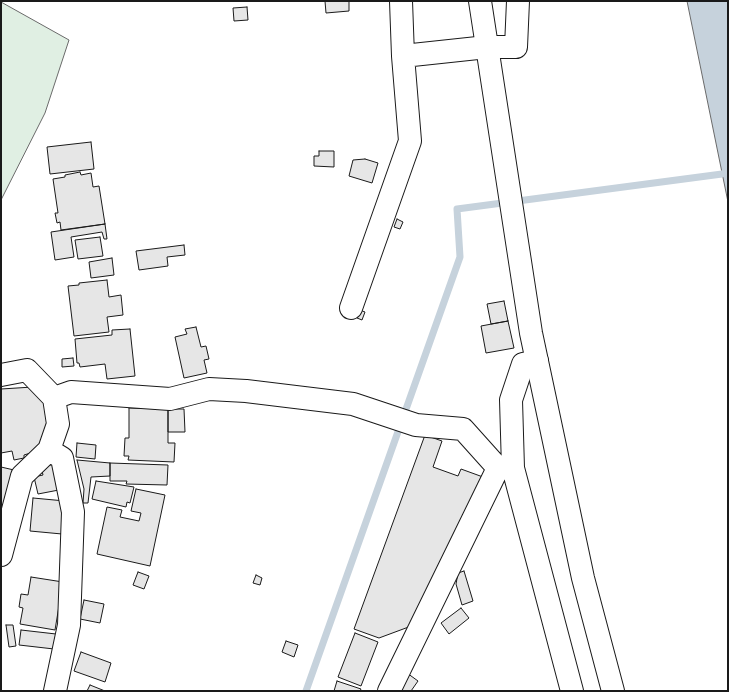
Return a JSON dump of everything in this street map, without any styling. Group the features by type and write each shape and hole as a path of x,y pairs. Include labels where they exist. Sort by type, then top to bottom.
{"street":[{"path":"351,308 410,141 403,56 401,1"},
{"path":"480,1 531,333 583,578 613,691"},
{"path":"403,56 487,47 516,47 518,1"},
{"path":"390,691 505,468 512,400 524,364 537,361"},
{"path":"1,375 27,370 54,398 58,424 49,450 22,476 1,555"},
{"path":"54,398 71,392 170,399 209,389 246,391 353,404 416,425 463,429 505,468 572,691"},
{"path":"49,450 62,458 72,512 69,625 55,691"}],"green space":[{"path":"1,2 69,40 45,113 1,200"}],"shaded area":[{"path":"687,1 728,1 728,202"}],"building":[{"path":"325,1 349,1 349,11 326,13"},
{"path":"247,7 248,20 234,21 233,8"},
{"path":"91,142 94,169 50,174 47,147"},
{"path":"319,151 334,151 334,167 314,166 314,156 319,156"},
{"path":"365,159 378,163 372,183 349,176 353,160"},
{"path":"80,172 81,175 91,173 93,187 99,186 105,224 61,230 60,222 57,223 55,213 58,213 53,179"},
{"path":"397,219 403,222 400,229 394,227"},
{"path":"105,224 107,239 104,239 102,232 71,237 74,257 55,260 51,232"},
{"path":"100,237 103,256 78,259 75,240"},
{"path":"184,245 185,255 167,257 168,266 139,270 136,251"},
{"path":"112,258 114,275 91,278 89,262"},
{"path":"107,280 109,297 121,295 123,315 107,317 109,332 74,336 68,286 79,285 79,283"},
{"path":"504,301 508,321 491,324 487,304"},
{"path":"360,310 365,312 362,320 357,318"},
{"path":"508,321 514,348 486,353 481,326"},
{"path":"196,327 201,347 206,346 209,359 204,360 207,373 184,378 175,337 187,334 185,329"},
{"path":"130,329 135,376 107,379 105,364 80,367 79,363 77,363 75,339 112,335 112,330"},
{"path":"73,358 74,366 62,367 62,359"},
{"path":"33,387 46,406 49,435 34,452 24,455 24,458 14,460 12,451 1,453 1,389"},
{"path":"129,408 168,409 168,443 175,443 174,462 128,460 129,456 124,456 125,438 129,438"},
{"path":"168,409 184,409 185,432 168,432"},
{"path":"425,435 442,441 433,467 458,476 461,469 483,477 414,625 379,638 354,629"},
{"path":"77,443 96,445 95,459 76,457"},
{"path":"77,460 110,463 110,476 91,477 88,503 83,503 84,489"},
{"path":"59,463 64,489 38,494 34,477 43,475 41,467"},
{"path":"110,463 168,465 167,485 126,484 127,481 110,481"},
{"path":"1,467 14,470 1,515"},
{"path":"96,481 134,487 130,503 127,502 126,507 92,499"},
{"path":"136,489 165,495 150,566 97,554 107,507 122,510 120,517 139,521 141,513 131,511"},
{"path":"33,498 65,501 62,534 30,531"},
{"path":"464,571 473,601 462,605 456,584 458,573"},
{"path":"138,572 149,576 144,589 133,585"},
{"path":"256,575 262,578 260,585 253,583"},
{"path":"31,577 63,582 55,630 20,624 23,608 19,607 21,594 28,595"},
{"path":"84,600 104,604 100,623 80,619"},
{"path":"461,608 469,618 449,634 441,623"},
{"path":"6,625 13,625 16,646 9,647"},
{"path":"21,630 56,634 54,649 19,645"},
{"path":"355,633 378,642 361,686 338,677"},
{"path":"286,641 298,645 294,657 282,652"},
{"path":"81,652 111,663 105,682 74,671"},
{"path":"407,673 418,681 411,691 396,691"},
{"path":"337,681 361,689 360,691 334,691"},
{"path":"90,685 105,691 87,691"}],"waterway":[{"path":"306,691 460,257 457,209 728,172"}]}
